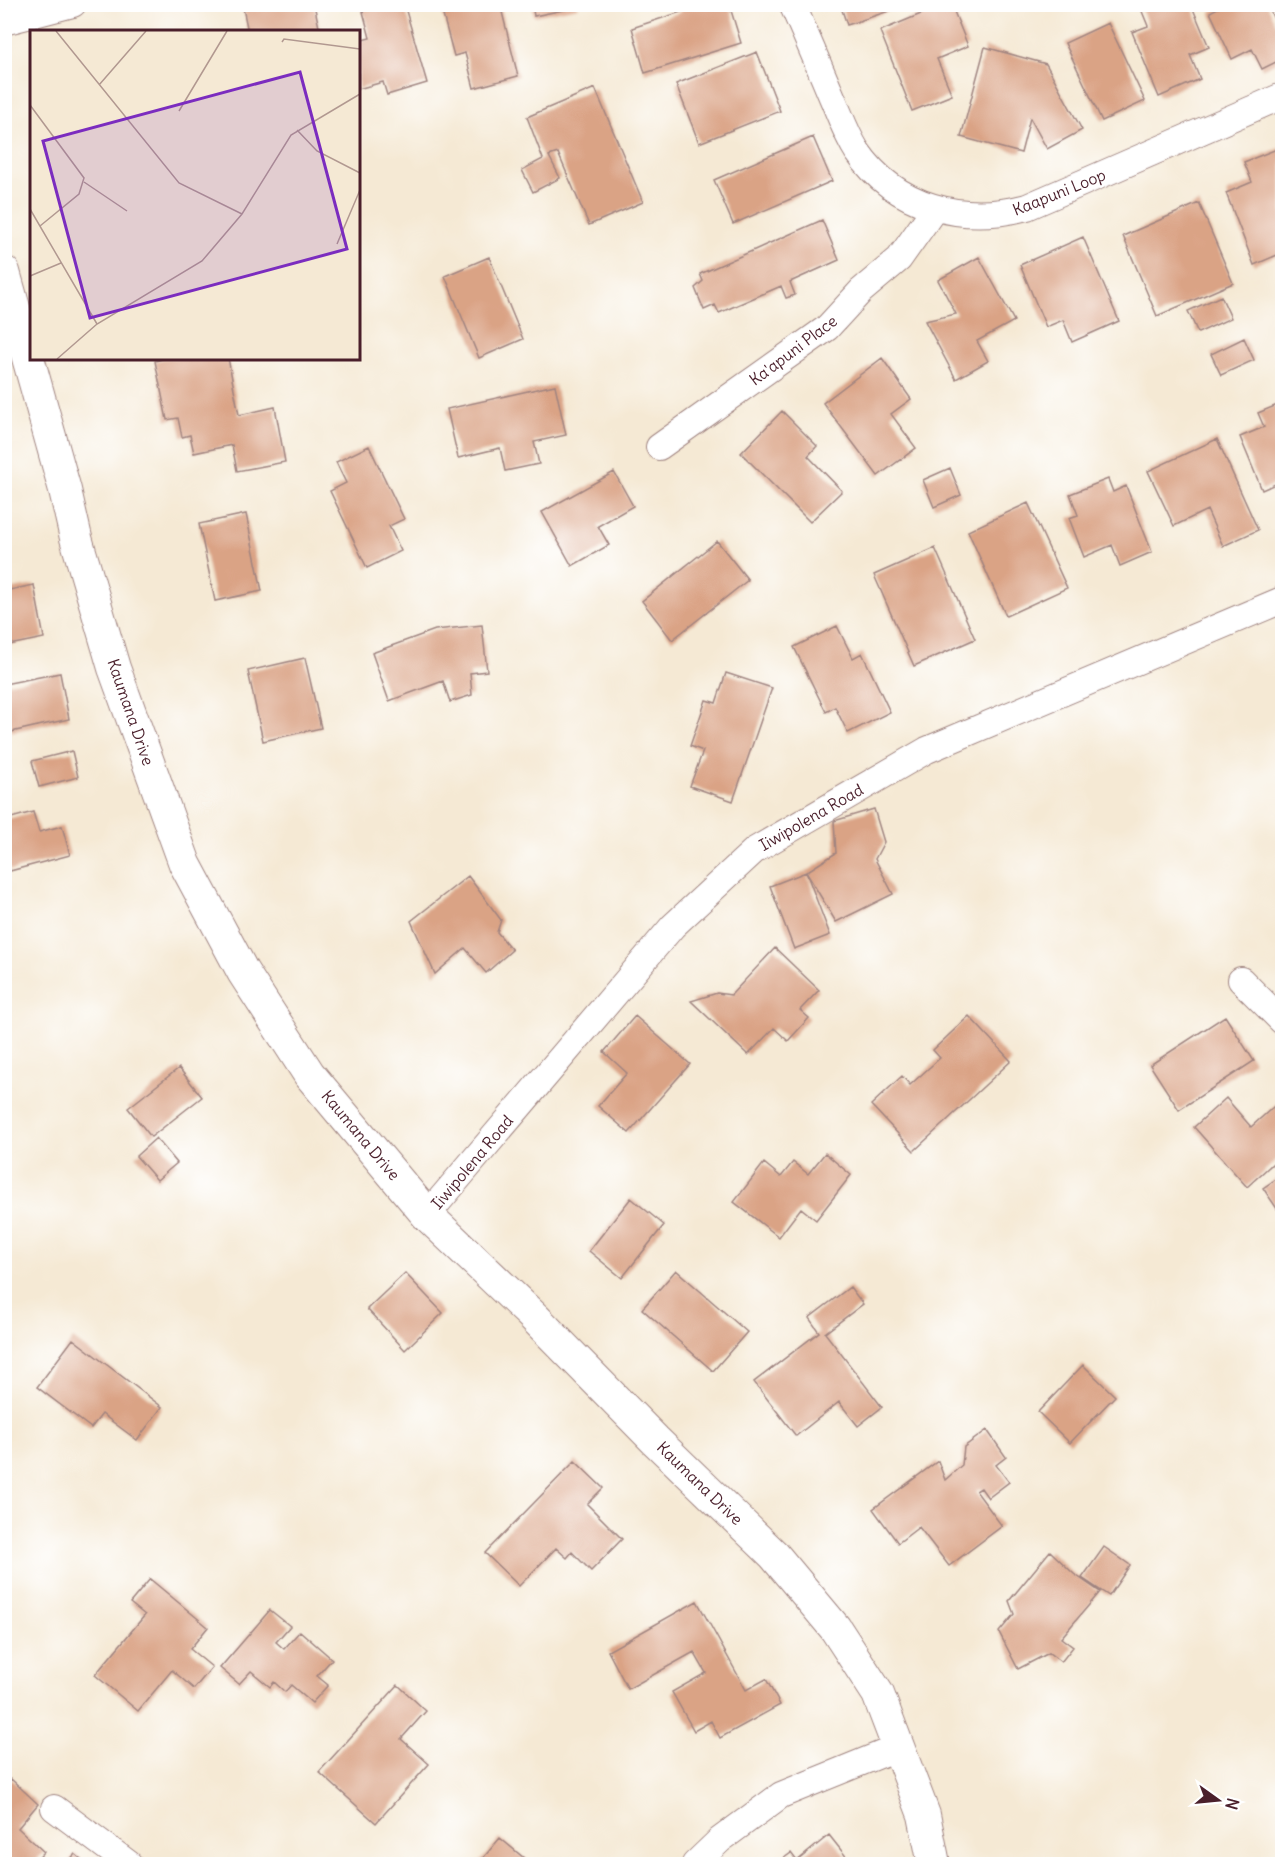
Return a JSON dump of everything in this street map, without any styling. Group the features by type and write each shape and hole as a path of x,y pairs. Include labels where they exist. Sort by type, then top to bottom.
{"street":[{"path":"4,22 73,4"},
{"name":"Kaapuni Loop","path":"792,4 846,131 858,152 873,170 912,199 934,208 958,213 981,215 1004,213 1027,207 1282,96"},
{"name":"Ka'apuni Place","path":"659,447 827,328 861,291 899,259 934,208"},
{"name":"Kaumana Drive","path":"4,272 65,490 76,538 114,668 185,864 243,972 309,1074 427,1215 534,1317 655,1440 774,1555 835,1628 878,1694 924,1815 934,1864"},
{"name":"Iiwipolena Road","path":"427,1215 673,926 755,850 927,750 1282,600"},
{"path":"1241,980 1282,1021"},
{"path":"695,1864 720,1840 781,1795 899,1747"},
{"path":"54,1808 129,1864"}],"building":[{"path":"261,4 314,4 320,30 248,30 243,8"},
{"path":"361,4 404,4 427,83 387,95 383,82 360,88 360,40 370,38"},
{"path":"440,4 500,4 518,76 474,88 465,53 454,56"},
{"path":"532,4 577,4 578,7 534,16"},
{"path":"679,4 729,4 741,43 645,73 632,28 681,12"},
{"path":"840,4 907,4 907,5 847,25"},
{"path":"945,4 951,4 968,46 937,59 952,95 912,111 880,31"},
{"path":"1139,4 1191,4 1209,47 1190,55 1200,79 1159,97 1132,32 1148,26"},
{"path":"1225,4 1267,4 1282,37 1282,59 1262,69 1252,49 1232,59 1210,12"},
{"path":"1108,23 1145,101 1102,121 1065,43"},
{"path":"985,47 1046,64 1082,130 1047,149 1030,118 1021,153 961,137"},
{"path":"757,52 780,111 699,143 676,84"},
{"path":"595,88 643,202 589,225 558,153 549,156 560,178 533,192 522,170 543,159 527,117"},
{"path":"813,137 832,181 733,224 714,180"},
{"path":"1282,147 1282,253 1254,265 1226,193 1252,182 1244,162"},
{"path":"1199,203 1233,283 1157,316 1123,236"},
{"path":"822,220 839,260 790,282 795,295 786,298 781,286 719,313 715,305 704,310 695,288 703,281 700,274"},
{"path":"1083,237 1119,321 1072,342 1063,320 1046,327 1020,265"},
{"path":"489,257 523,339 479,358 445,276"},
{"path":"979,257 1014,321 977,341 988,361 956,379 925,321 956,314 938,280"},
{"path":"1221,296 1231,318 1198,333 1188,311"},
{"path":"1244,338 1254,360 1221,375 1211,354"},
{"path":"882,358 911,399 891,414 916,448 878,476 823,403"},
{"path":"228,360 239,415 275,407 285,462 237,471 232,445 194,453 190,435 182,437 178,418 167,420 155,361"},
{"path":"555,385 566,435 534,442 539,464 505,471 500,448 458,458 447,409"},
{"path":"1282,403 1282,481 1262,490 1240,437 1264,427 1258,413"},
{"path":"782,411 817,446 808,456 842,491 810,522 741,453"},
{"path":"1217,439 1258,530 1223,546 1207,510 1174,526 1148,471"},
{"path":"369,446 404,519 389,526 401,551 367,568 330,491 346,483 336,462"},
{"path":"950,468 961,495 934,507 923,480"},
{"path":"614,472 633,506 598,526 609,545 572,566 542,512"},
{"path":"1108,479 1113,492 1126,486 1152,552 1120,566 1112,545 1084,557 1069,518 1078,515 1070,494"},
{"path":"1028,503 1067,588 1006,616 968,531"},
{"path":"246,514 262,591 215,601 199,524"},
{"path":"717,541 748,580 672,640 642,601"},
{"path":"935,548 975,639 914,666 874,575"},
{"path":"34,585 44,638 4,646 4,591"},
{"path":"482,625 487,671 470,673 472,695 450,702 443,681 389,701 372,653 435,630"},
{"path":"837,626 853,658 862,653 890,712 848,733 835,707 826,712 794,647"},
{"path":"305,658 321,728 263,741 248,671"},
{"path":"60,673 69,719 11,732 4,684"},
{"path":"726,673 772,688 733,801 690,786 703,751 690,746 706,700 716,703"},
{"path":"72,751 78,777 39,787 32,761"},
{"path":"874,809 884,842 875,859 893,894 836,922 806,872 836,853 834,821"},
{"path":"33,812 39,832 62,826 70,855 10,871 4,849 4,820"},
{"path":"806,872 830,935 794,949 770,886"},
{"path":"468,876 501,920 497,932 512,950 486,973 465,948 435,974 411,921"},
{"path":"775,948 819,990 800,1010 809,1018 788,1041 774,1028 748,1055 691,1001 717,993 731,995"},
{"path":"635,1016 690,1064 629,1133 598,1106 627,1073 604,1052"},
{"path":"969,1016 1011,1061 914,1151 871,1105 902,1076 910,1085 940,1058 933,1050"},
{"path":"1225,1016 1254,1061 1179,1110 1150,1065"},
{"path":"179,1068 202,1097 151,1137 128,1108"},
{"path":"1226,1098 1251,1127 1282,1099 1282,1155 1247,1187 1194,1127"},
{"path":"156,1138 177,1163 157,1180 136,1156"},
{"path":"825,1153 851,1175 816,1220 801,1208 779,1237 734,1202 764,1163 781,1177 793,1162 808,1174"},
{"path":"1282,1175 1282,1216 1263,1188"},
{"path":"631,1198 664,1225 622,1278 589,1251"},
{"path":"676,1270 747,1332 713,1371 642,1309"},
{"path":"405,1273 443,1313 405,1350 367,1309"},
{"path":"850,1287 863,1304 825,1333 882,1407 858,1426 839,1402 796,1436 754,1382 819,1332 809,1318"},
{"path":"73,1339 162,1407 137,1440 102,1414 91,1428 37,1387"},
{"path":"1083,1365 1115,1396 1070,1443 1038,1412"},
{"path":"987,1430 1006,1457 996,1465 1009,1482 988,1498 981,1488 976,1491 1002,1526 949,1566 919,1527 898,1543 873,1509 938,1461 945,1480 962,1465 964,1447"},
{"path":"575,1461 603,1488 587,1504 622,1539 591,1571 572,1552 567,1558 556,1548 519,1586 485,1553"},
{"path":"1104,1547 1130,1565 1109,1596 1082,1578"},
{"path":"1050,1551 1074,1574 1100,1592 1061,1638 1073,1647 1061,1662 1049,1653 1018,1669 999,1632 1014,1614 1009,1601"},
{"path":"150,1579 208,1627 190,1649 212,1667 194,1689 172,1670 138,1711 95,1675 145,1615 130,1603"},
{"path":"697,1601 746,1690 766,1679 780,1705 720,1738 711,1721 694,1731 672,1692 706,1673 694,1652 628,1689 608,1651"},
{"path":"270,1610 290,1626 276,1642 284,1649 300,1631 332,1659 317,1676 328,1685 312,1703 291,1685 285,1692 274,1682 270,1687 251,1671 239,1684 220,1668"},
{"path":"398,1685 426,1711 401,1739 429,1764 376,1823 319,1772"},
{"path":"11,1779 38,1804 18,1828 44,1852 33,1864 4,1864 4,1787"},
{"path":"829,1835 852,1864 776,1864 791,1853 797,1861"},
{"path":"500,1838 531,1864 478,1864"},
{"path":"75,1854 87,1864 66,1864"}]}
